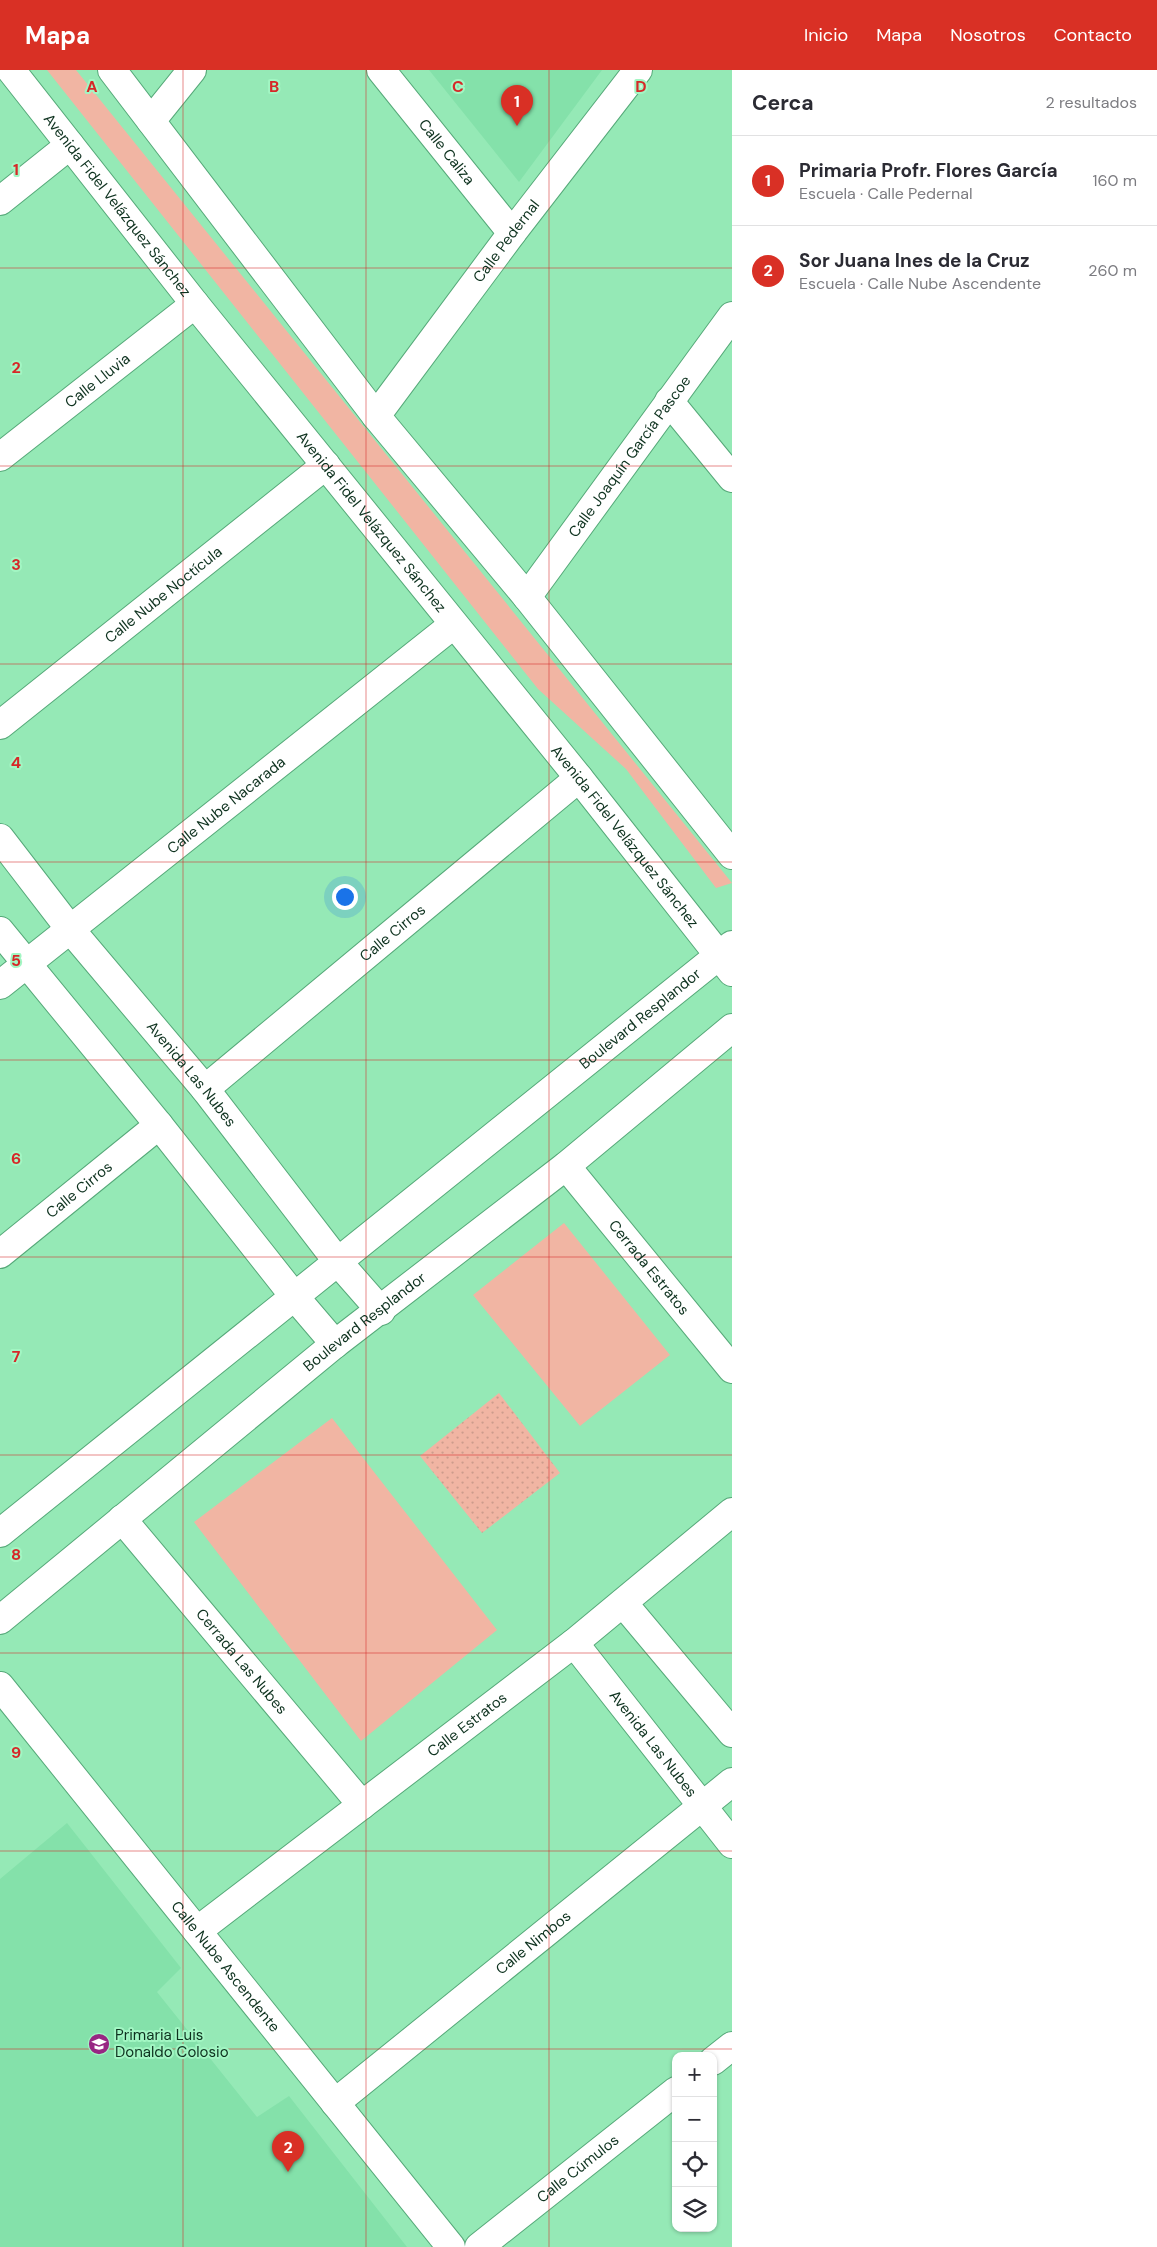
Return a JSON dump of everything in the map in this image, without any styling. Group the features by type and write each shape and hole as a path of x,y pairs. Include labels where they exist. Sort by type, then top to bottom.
{"street":[{"name":"Avenida Fidel Velázquez Sánchez","path":"11,70 195,304 453,625 728,958"},
{"path":"112,70 376,416 527,597 732,855"},
{"path":"152,122 192,70"},
{"name":"Calle Caliza","path":"381,70 512,233"},
{"name":"Calle Pedernal","path":"376,416 512,233 638,70"},
{"path":"0,201 70,145"},
{"name":"Calle Lluvia","path":"0,457 195,304"},
{"name":"Calle Joaquín García Pascoe","path":"527,597 732,316"},
{"path":"669,401 732,478"},
{"name":"Calle Nube Noctícula","path":"0,725 326,465"},
{"name":"Calle Nube Nacarada","path":"0,985 453,625"},
{"name":"Calle Cirros","path":"205,1088 579,778"},
{"name":"Avenida Las Nubes","path":"0,838 70,929 205,1088 338,1262 381,1311"},
{"path":"0,931 159,1125 294,1296 335,1344"},
{"name":"Boulevard Resplandor","path":"0,1533 294,1296 728,958"},
{"name":"Boulevard Resplandor","path":"0,1620 335,1344 381,1311 566,1166 732,1028"},
{"name":"Calle Cirros","path":"0,1254 159,1125"},
{"name":"Cerrada Estratos","path":"566,1166 732,1369"},
{"name":"Calle Estratos","path":"197,1931 574,1643 732,1512"},
{"name":"Cerrada Las Nubes","path":"122,1519 362,1805"},
{"path":"623,1603 732,1733"},
{"name":"Avenida Las Nubes","path":"574,1643 732,1844"},
{"name":"Calle Nube Ascendente","path":"0,1686 451,2247"},
{"name":"Calle Nimbos","path":"335,2103 732,1782"},
{"path":"717,2058 732,2046"},
{"name":"Calle Cúmulos","path":"479,2247 672,2094"}],"shaded area":[{"path":"47,70 76,70 732,883 716,888 626,769 538,689"},
{"path":"429,70 602,70 519,182"},
{"path":"564,1223 670,1355 580,1426 473,1295"},
{"path":"499,1393 560,1473 482,1533 420,1456"},
{"path":"332,1418 497,1630 361,1741 194,1522"},
{"name":"Primaria Luis Donaldo Colosio","path":"67,1823 181,1968 157,1992 257,2117 289,2096 407,2247 0,2247 0,1879"}],"place":[{"name":"Primaria Profr. Flores García","path":"517,126"},
{"name":"Primaria Luis Donaldo Colosio","path":"99,2044"},
{"name":"Sor Juana Ines de la Cruz","path":"288,2172"}]}
